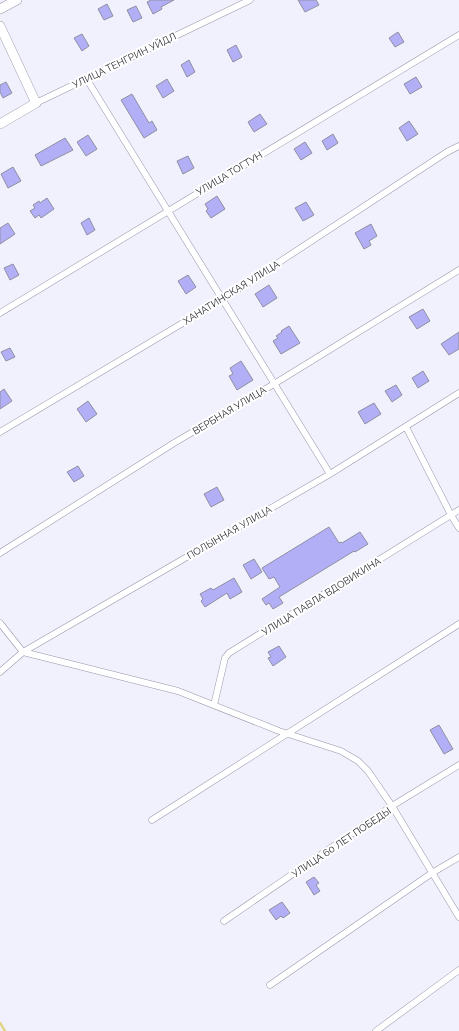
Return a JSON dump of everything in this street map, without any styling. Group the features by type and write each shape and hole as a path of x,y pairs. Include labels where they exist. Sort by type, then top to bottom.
{"street":[{"path":"0,9 16,0"},
{"name":"УЛИЦА ТЕНГРИН УЙДЛ","path":"0,124 36,103 86,78 250,0"},
{"path":"0,26 36,103"},
{"name":"УЛИЦА ТОГТУН","path":"0,313 459,35"},
{"path":"86,78 330,474"},
{"name":"ХАНАТИНСКАЯ УЛИЦА","path":"0,432 222,299 447,152 459,146"},
{"name":"ВЕРБНАЯ УЛИЦА","path":"0,553 174,443 274,384 459,270"},
{"name":"ПОЛЫННАЯ УЛИЦА","path":"0,672 24,652 330,474 459,393"},
{"path":"406,427 459,528"},
{"name":"УЛИЦА ПАВЛА ВДОВИКИНА","path":"214,705 226,658 229,653 459,510"},
{"path":"0,623 24,652 178,691 288,733 341,751 358,761 368,771 392,806 459,917"},
{"path":"152,820 459,624"},
{"name":"УЛИЦА 60 ЛЕТ ПОБЕДЫ","path":"224,921 392,806 459,765"},
{"path":"270,985 459,856"},
{"path":"376,1031 459,970"}],"building":[{"path":"151,0 174,0 161,7 162,9 153,14 147,2"},
{"path":"298,0 316,0 319,5 305,12"},
{"path":"107,4 113,16 104,20 98,9"},
{"path":"136,6 142,18 133,22 127,10"},
{"path":"398,32 404,42 395,47 389,38"},
{"path":"82,34 89,46 82,51 74,38"},
{"path":"236,45 242,57 233,62 227,50"},
{"path":"189,60 195,72 187,77 181,65"},
{"path":"416,77 422,87 410,94 404,84"},
{"path":"167,79 174,91 163,98 156,86"},
{"path":"6,82 12,93 3,98 0,92 0,85"},
{"path":"132,94 149,123 152,121 157,130 144,138 121,100"},
{"path":"260,114 267,124 254,132 248,122"},
{"path":"409,121 418,134 407,141 399,128"},
{"path":"333,134 338,143 327,150 322,141"},
{"path":"88,135 97,149 86,156 77,142"},
{"path":"65,138 73,150 41,166 35,155"},
{"path":"305,142 312,153 301,160 294,149"},
{"path":"188,156 194,168 183,174 177,161"},
{"path":"13,167 21,181 8,188 1,174"},
{"path":"217,196 225,209 211,218 206,211 208,209 205,204"},
{"path":"47,198 54,209 41,218 39,215 35,218 30,211 35,208 33,205 39,201 40,203"},
{"path":"306,202 314,215 303,221 295,208"},
{"path":"89,218 95,230 87,235 81,223"},
{"path":"8,223 15,234 0,244 0,228"},
{"path":"371,224 377,236 369,241 371,245 364,249 355,233"},
{"path":"13,264 19,275 10,280 4,268"},
{"path":"188,275 196,287 186,294 178,281"},
{"path":"269,285 277,298 263,307 255,294"},
{"path":"423,309 430,321 417,329 409,317"},
{"path":"289,326 300,343 281,354 273,341 278,338 276,336 282,332 281,331"},
{"path":"459,332 459,349 449,355 441,344"},
{"path":"10,348 15,357 6,361 1,352"},
{"path":"241,361 253,380 237,390 229,376 233,374 230,368"},
{"path":"423,371 429,381 418,388 412,378"},
{"path":"396,385 402,395 392,402 385,391"},
{"path":"4,389 12,401 0,409 0,392"},
{"path":"88,401 97,414 86,422 77,409"},
{"path":"374,403 381,414 365,424 358,412"},
{"path":"78,466 84,476 74,482 67,472"},
{"path":"217,487 224,500 211,507 204,494"},
{"path":"329,527 339,543 342,543 360,532 368,544 279,597 283,603 273,609 269,603 266,605 262,599 280,587 274,577 269,579 262,568"},
{"path":"254,559 262,572 251,579 243,565"},
{"path":"234,578 242,592 230,599 227,593 205,607 201,601 203,599 200,594 211,588 213,590"},
{"path":"279,646 286,657 273,666 268,658 271,657 268,652"},
{"path":"439,725 453,749 444,754 430,730"},
{"path":"314,877 319,883 316,885 320,891 314,895 306,882"},
{"path":"282,902 290,913 283,918 281,916 276,920 269,910"}],"waterway":[{"path":"0,1023 5,1031"}]}
